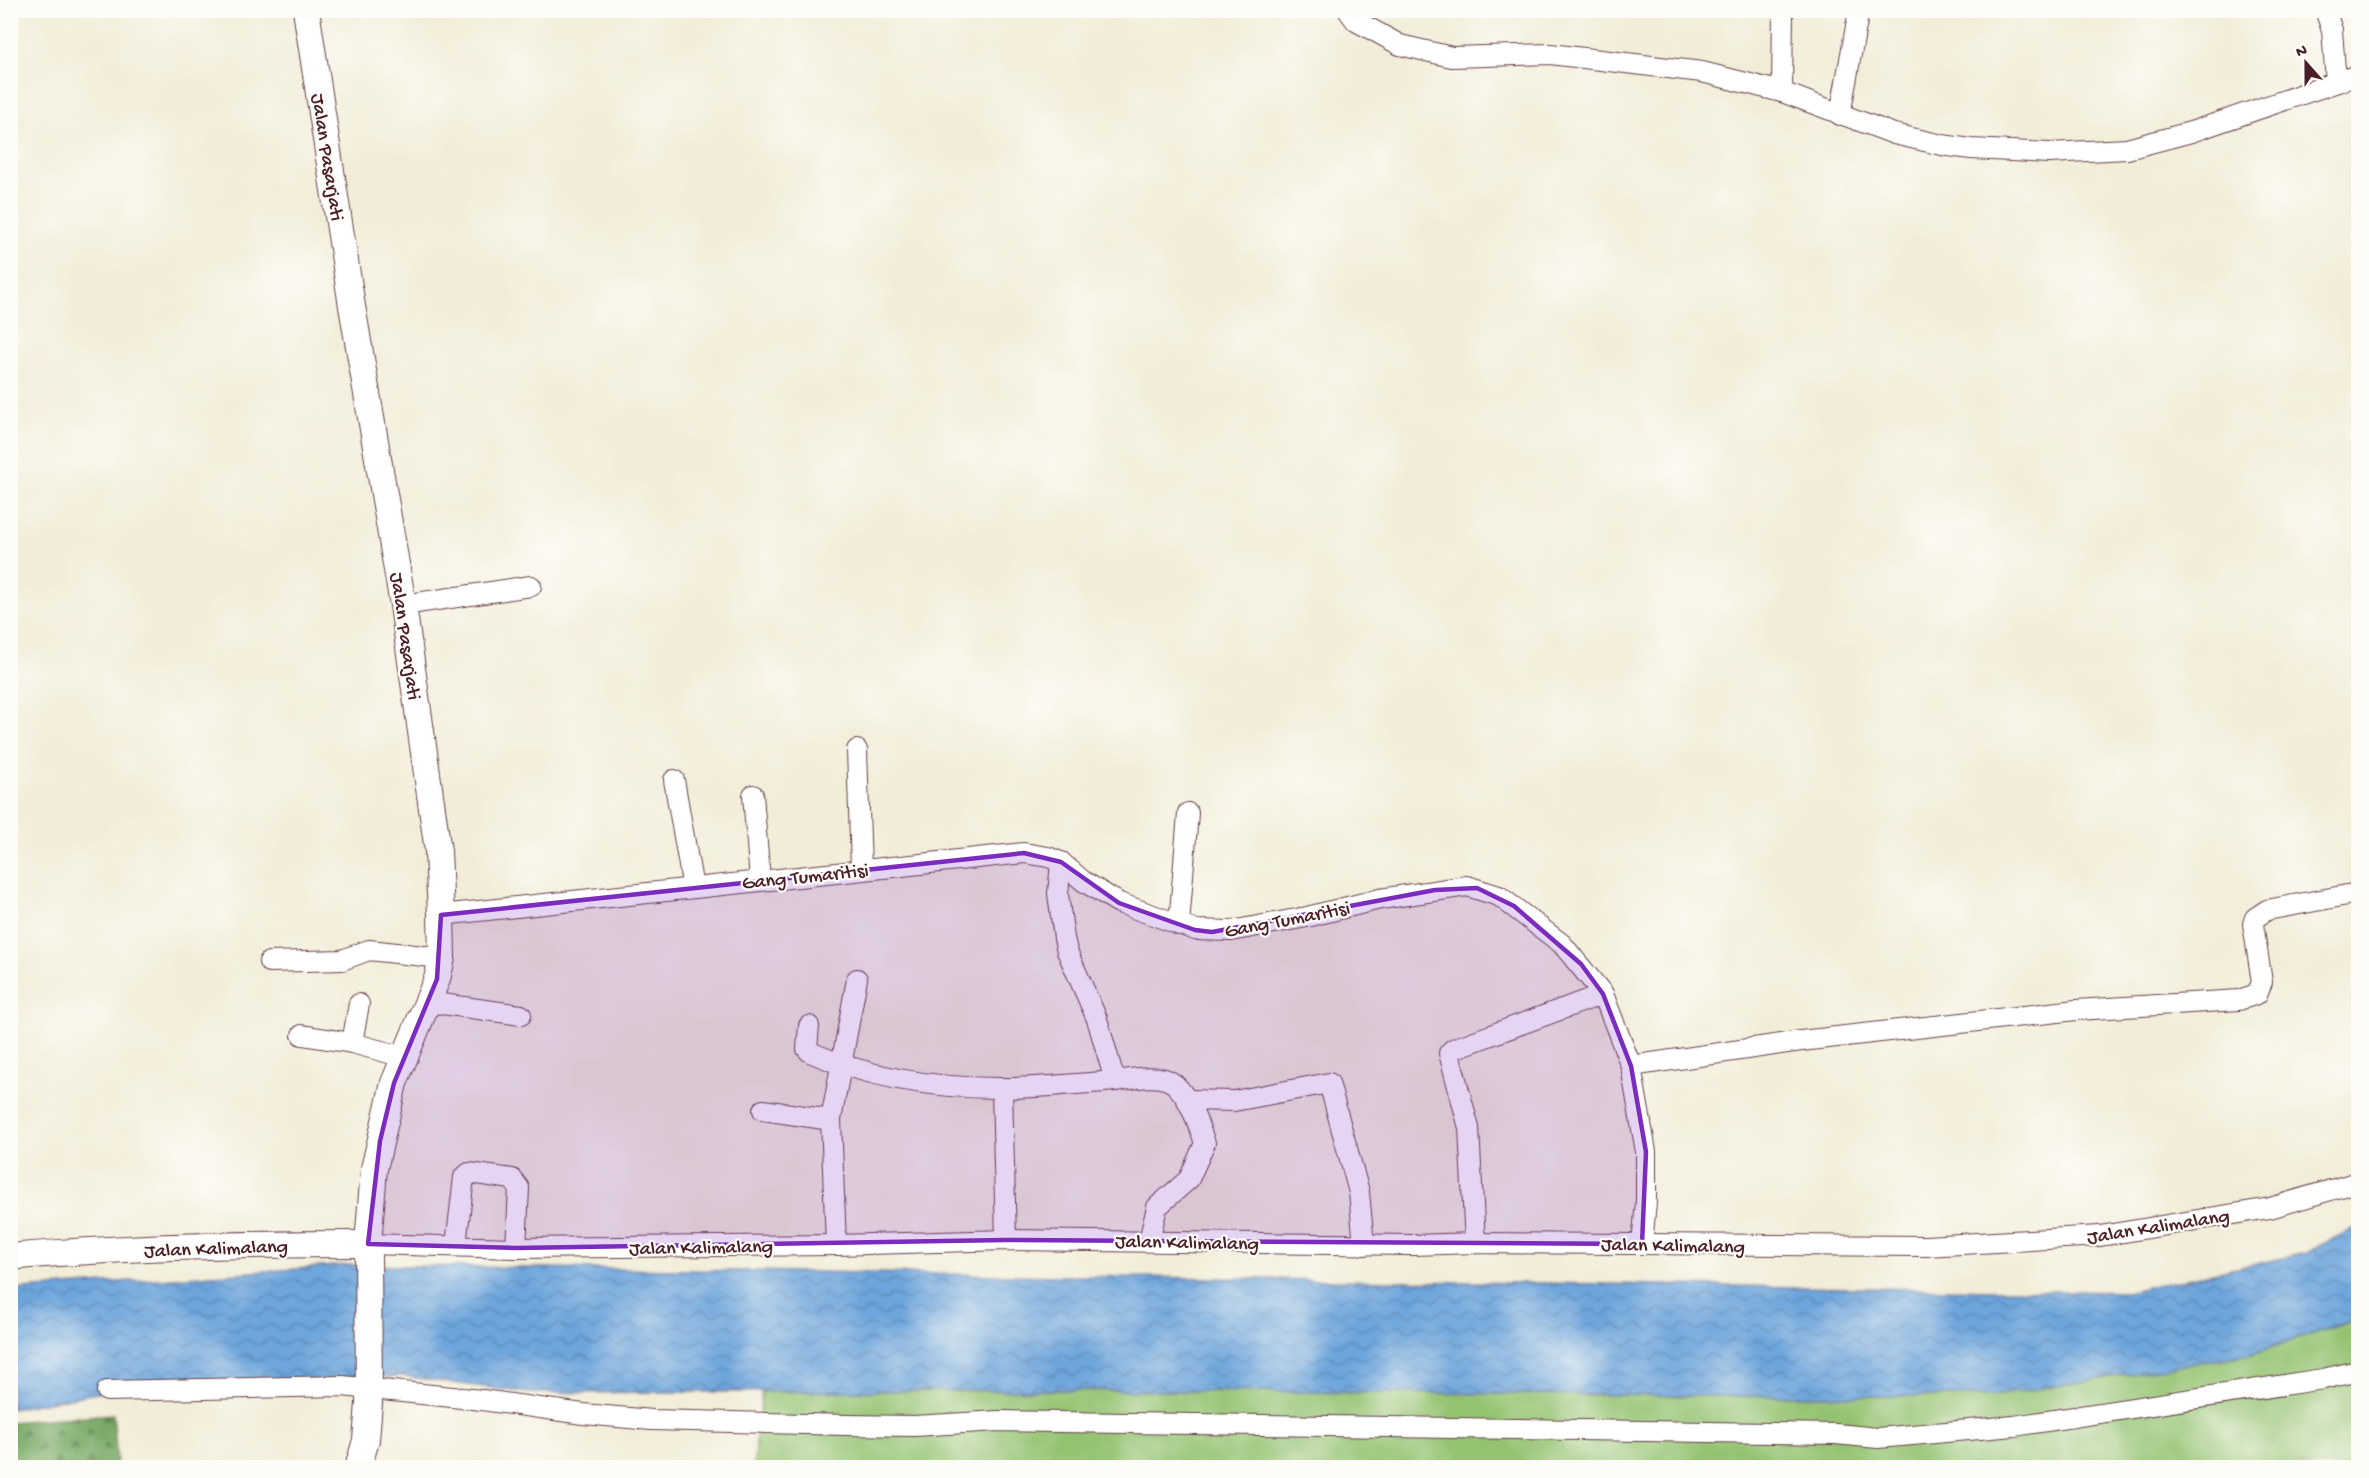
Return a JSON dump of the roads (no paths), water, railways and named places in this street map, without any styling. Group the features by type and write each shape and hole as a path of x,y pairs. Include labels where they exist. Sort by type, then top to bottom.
{"main road":[{"name":"Jalan Pasarjati","path":"306,10 352,306 403,605 438,851 441,915 442,958 437,980 394,1083 374,1169 368,1250 369,1384 366,1440 358,1467"},
{"name":"Jalan Kalimalang","path":"10,1257 70,1251 246,1244 368,1250"}],"street":[{"path":"1348,10 1356,21 1400,45 1452,57 1550,54 1702,72 1782,92 1894,134 1942,146 2049,153 2127,149 2191,132 2358,75"},
{"path":"1782,92 1783,10"},
{"path":"1840,115 1859,10"},
{"path":"2325,10 2332,30 2336,82"},
{"path":"403,605 531,586"},
{"path":"857,750 861,869"},
{"path":"674,780 693,888"},
{"path":"753,795 760,880"},
{"path":"1179,925 1188,813"},
{"name":"Gang Tumaritisi","path":"441,915 1024,853 1061,862 1083,881 1119,903 1195,930 1231,931 1307,917 1380,899 1467,886 1485,890 1514,906 1562,944 1603,993 1631,1066 1646,1152 1646,1194 1642,1244"},
{"path":"1061,862 1058,894 1064,938 1097,1019 1115,1081"},
{"path":"1631,1066 1801,1041 2076,1010 2239,1000 2257,994 2262,982 2253,924 2255,918 2266,910 2358,893"},
{"path":"269,962 342,960 369,950 442,958"},
{"path":"836,1245 831,1120 857,979"},
{"path":"1475,1244 1469,1128 1449,1053 1453,1048 1603,993"},
{"path":"428,1002 520,1015"},
{"path":"352,1043 359,1004"},
{"path":"809,1026 807,1049 840,1065 905,1080 1002,1090 1141,1078 1166,1080 1188,1100 1205,1143 1189,1179 1157,1208 1149,1241"},
{"path":"302,1035 352,1043 404,1057"},
{"path":"1188,1100 1234,1101 1329,1083 1359,1192 1364,1245"},
{"path":"1002,1090 1006,1240"},
{"path":"763,1110 831,1120"},
{"path":"456,1245 464,1177 469,1173 512,1179 517,1184 519,1188 516,1248"},
{"name":"Jalan Kalimalang","path":"368,1250 456,1245 516,1248 836,1245 1006,1240 1364,1245 1926,1246 2100,1236 2270,1208 2358,1182"},
{"path":"107,1391 369,1384 583,1414 652,1420 914,1426 998,1421 1136,1423 1206,1426 1836,1434 1878,1438 2014,1426 2323,1379 2358,1371"}],"water":[{"path":"2358,1226 2358,1319 2251,1354 1993,1396 1060,1390 529,1393 401,1376 107,1391 11,1409 11,1290 347,1265 2126,1292 2306,1253"}]}
